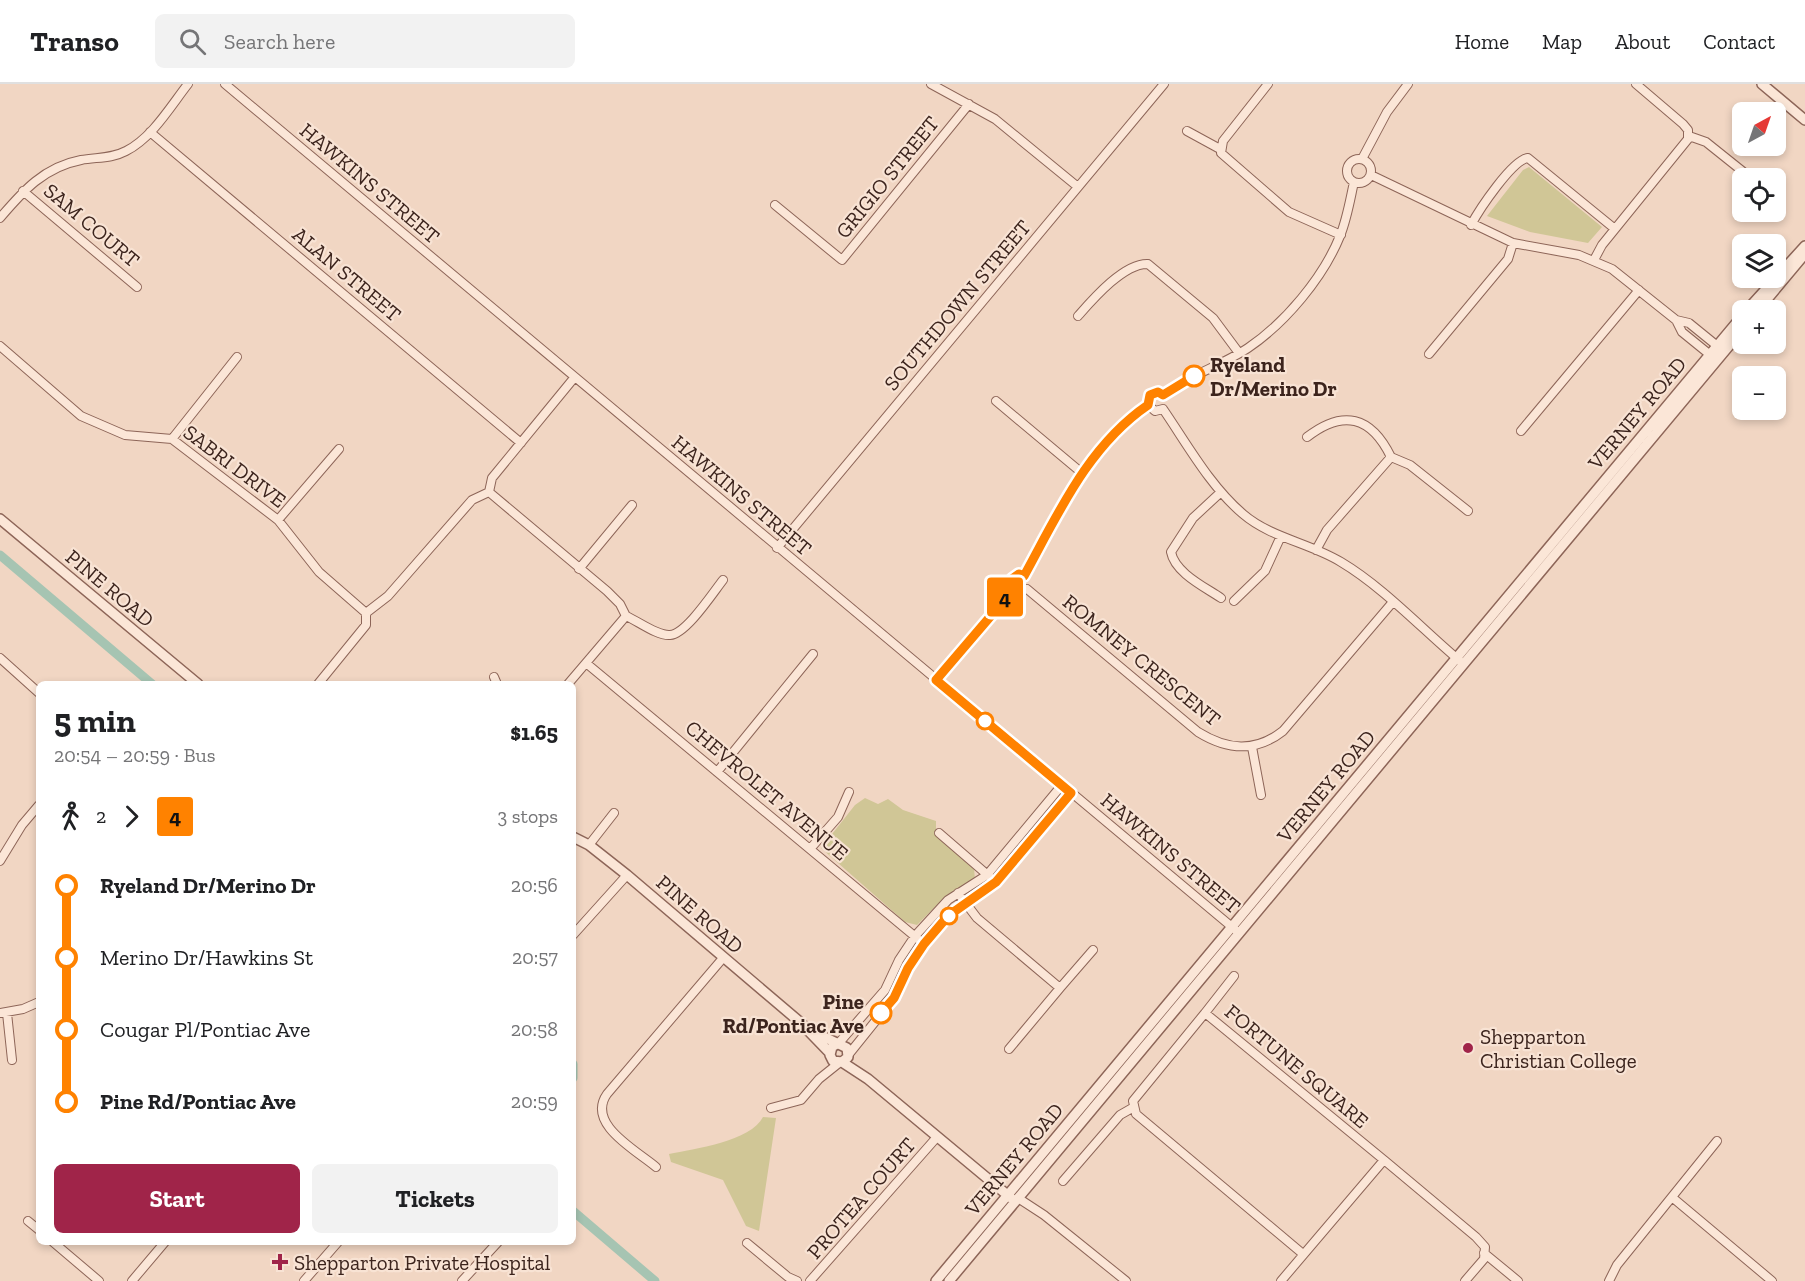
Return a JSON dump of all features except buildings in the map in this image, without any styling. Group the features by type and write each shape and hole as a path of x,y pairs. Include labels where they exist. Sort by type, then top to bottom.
{"street":[{"path":"0,218 23,191 39,177 80,160 110,157 127,151 150,132 188,84"},
{"name":"HAWKINS STREET","path":"225,84 1234,929"},
{"path":"932,84 994,119 1078,187"},
{"name":"SOUTHDOWN STREET","path":"777,548 1164,84"},
{"path":"1220,149 1268,84"},
{"path":"1362,159 1387,112 1408,84"},
{"path":"1636,84 1683,124 1689,136 1706,142 1738,168"},
{"path":"1762,84 1805,120"},
{"name":"GRIGIO STREET","path":"775,205 842,260 969,104"},
{"path":"1187,131 1220,149 1225,157 1289,212 1341,235"},
{"name":"ALAN STREET","path":"150,132 521,443"},
{"path":"1594,260 1615,229 1687,142 1689,136"},
{"path":"1471,225 1479,209 1517,164 1528,158 1615,229"},
{"path":"1354,159 1362,159 1371,167 1371,175 1366,181 1354,182 1347,173 1348,165 1354,159"},
{"path":"1371,175 1471,225 1513,243 1579,255 1612,269 1676,320 1682,332 1713,357"},
{"path":"1163,395 1180,383 1239,353 1255,342 1291,308 1323,267 1341,235 1354,182"},
{"name":"SAM COURT","path":"23,191 137,287"},
{"path":"1429,354 1508,259 1513,243"},
{"path":"1756,300 1805,246"},
{"path":"1766,300 1805,254"},
{"path":"1078,316 1102,289 1135,266 1148,264 1213,318 1239,353"},
{"path":"1521,431 1639,290"},
{"path":"1676,320 1689,323 1720,348"},
{"name":"VERNEY ROAD","path":"949,1281 1013,1198 1234,929 1460,661 1713,357 1732,331"},
{"name":"VERNEY ROAD","path":"1720,348 1732,338"},
{"name":"SABRI DRIVE","path":"0,346 81,416 125,435 172,439 278,520 319,572 366,613"},
{"path":"172,439 237,357"},
{"path":"489,492 492,478 574,378"},
{"path":"1024,576 1083,473 1116,432 1148,405 1150,395 1158,392 1163,395 1166,400 1163,409"},
{"path":"996,401 1083,473"},
{"path":"1148,405 1155,411 1163,409"},
{"path":"1163,409 1221,492 1245,516 1281,536 1316,549 1348,567 1460,661"},
{"path":"1307,436 1323,424 1334,420 1352,420 1375,435 1385,445 1391,457 1410,465 1468,512"},
{"path":"278,520 339,449"},
{"path":"1316,549 1327,530 1391,457"},
{"path":"489,492 607,591 620,604 626,616 671,635 682,630 723,580"},
{"path":"320,681 366,625 366,613 388,596 472,500 489,492"},
{"path":"1221,492 1193,518 1172,552 1174,560 1182,570 1221,598"},
{"path":"579,569 632,505"},
{"name":"PINE ROAD","path":"0,519 194,681"},
{"path":"1234,601 1265,571 1281,536"},
{"path":"936,680 1013,590 1012,579 1019,574 1024,576 1029,584 1027,589 1018,592 1013,590"},
{"name":"ROMNEY CRESCENT","path":"1027,589 1198,732 1216,743 1235,747 1252,747"},
{"path":"1262,795 1252,747 1273,738 1287,727 1392,603"},
{"path":"571,681 626,616"},
{"path":"717,772 813,654"},
{"path":"0,658 36,690"},
{"name":"CHEVROLET AVENUE","path":"586,663 924,944"},
{"path":"819,1079 830,1054 885,990 899,960 915,936 942,905 987,875 1062,785"},
{"path":"810,849 838,817 849,792"},
{"path":"771,1108 801,1100 819,1079 845,1058 894,998 908,968 924,944 964,903 996,882 1071,793"},
{"path":"0,861 22,825 36,809"},
{"path":"589,844 614,813"},
{"path":"939,833 996,882"},
{"name":"PINE ROAD","path":"576,838 589,844 627,874 801,1023 830,1054 845,1058 845,1046 801,1023"},
{"path":"576,932 627,874"},
{"path":"958,893 977,918 1060,988"},
{"path":"1009,1049 1093,950"},
{"path":"656,1167 607,1126 601,1114 601,1105 607,1094 723,958"},
{"path":"1205,1013 1234,976"},
{"path":"12,1060 4,1013 36,1003"},
{"name":"FORTUNE SQUARE","path":"1134,1107 1133,1101 1205,1013 1476,1237 1485,1247 1484,1253 1518,1281"},
{"path":"845,1058 1013,1198 1126,1281"},
{"path":"1063,1181 1120,1115 1134,1107 1136,1114 1303,1254"},
{"name":"PROTEA COURT","path":"810,1281 937,1137"},
{"path":"1609,1281 1617,1265 1717,1141"},
{"path":"1281,1281 1384,1160"},
{"name":"VERNEY ROAD","path":"936,1281 1013,1198"},
{"path":"1673,1198 1772,1281"},
{"path":"28,1221 36,1228"},
{"name":"PROTEA COURT","path":"747,1243 788,1277 797,1281"},
{"path":"57,1245 99,1281"},
{"path":"132,1281 162,1245"},
{"path":"304,1281 335,1245"},
{"path":"462,1281 495,1245"},
{"path":"1465,1281 1484,1259 1484,1253"}],"shaded area":[{"path":"1529,167 1602,227 1588,243 1530,232 1487,216 1523,170"},
{"path":"865,798 878,804 888,799 903,810 936,821 936,836 974,868 975,880 946,896 917,925 905,922 821,848 855,805"},
{"path":"763,1117 776,1118 759,1231 746,1226 723,1180 671,1162 669,1154 735,1138 757,1125"}],"waterway":[{"path":"0,555 148,681"},
{"path":"576,1214 655,1281"}],"bus line":[{"name":"4","path":"881,1013 894,998 908,968 924,944 948,916 996,882 1071,793 936,680 1013,590 1012,579 1019,574 1024,576 1073,488 1101,448 1148,405 1150,395 1158,392 1163,395 1194,376"}],"place":[{"name":"Ryeland Dr/Merino Dr","path":"1194,376"},
{"name":"Pine Rd/Pontiac Ave","path":"881,1013"},
{"name":"Shepparton Christian College","path":"1468,1048"},
{"name":"Shepparton Private Hospital","path":"280,1262"}]}
